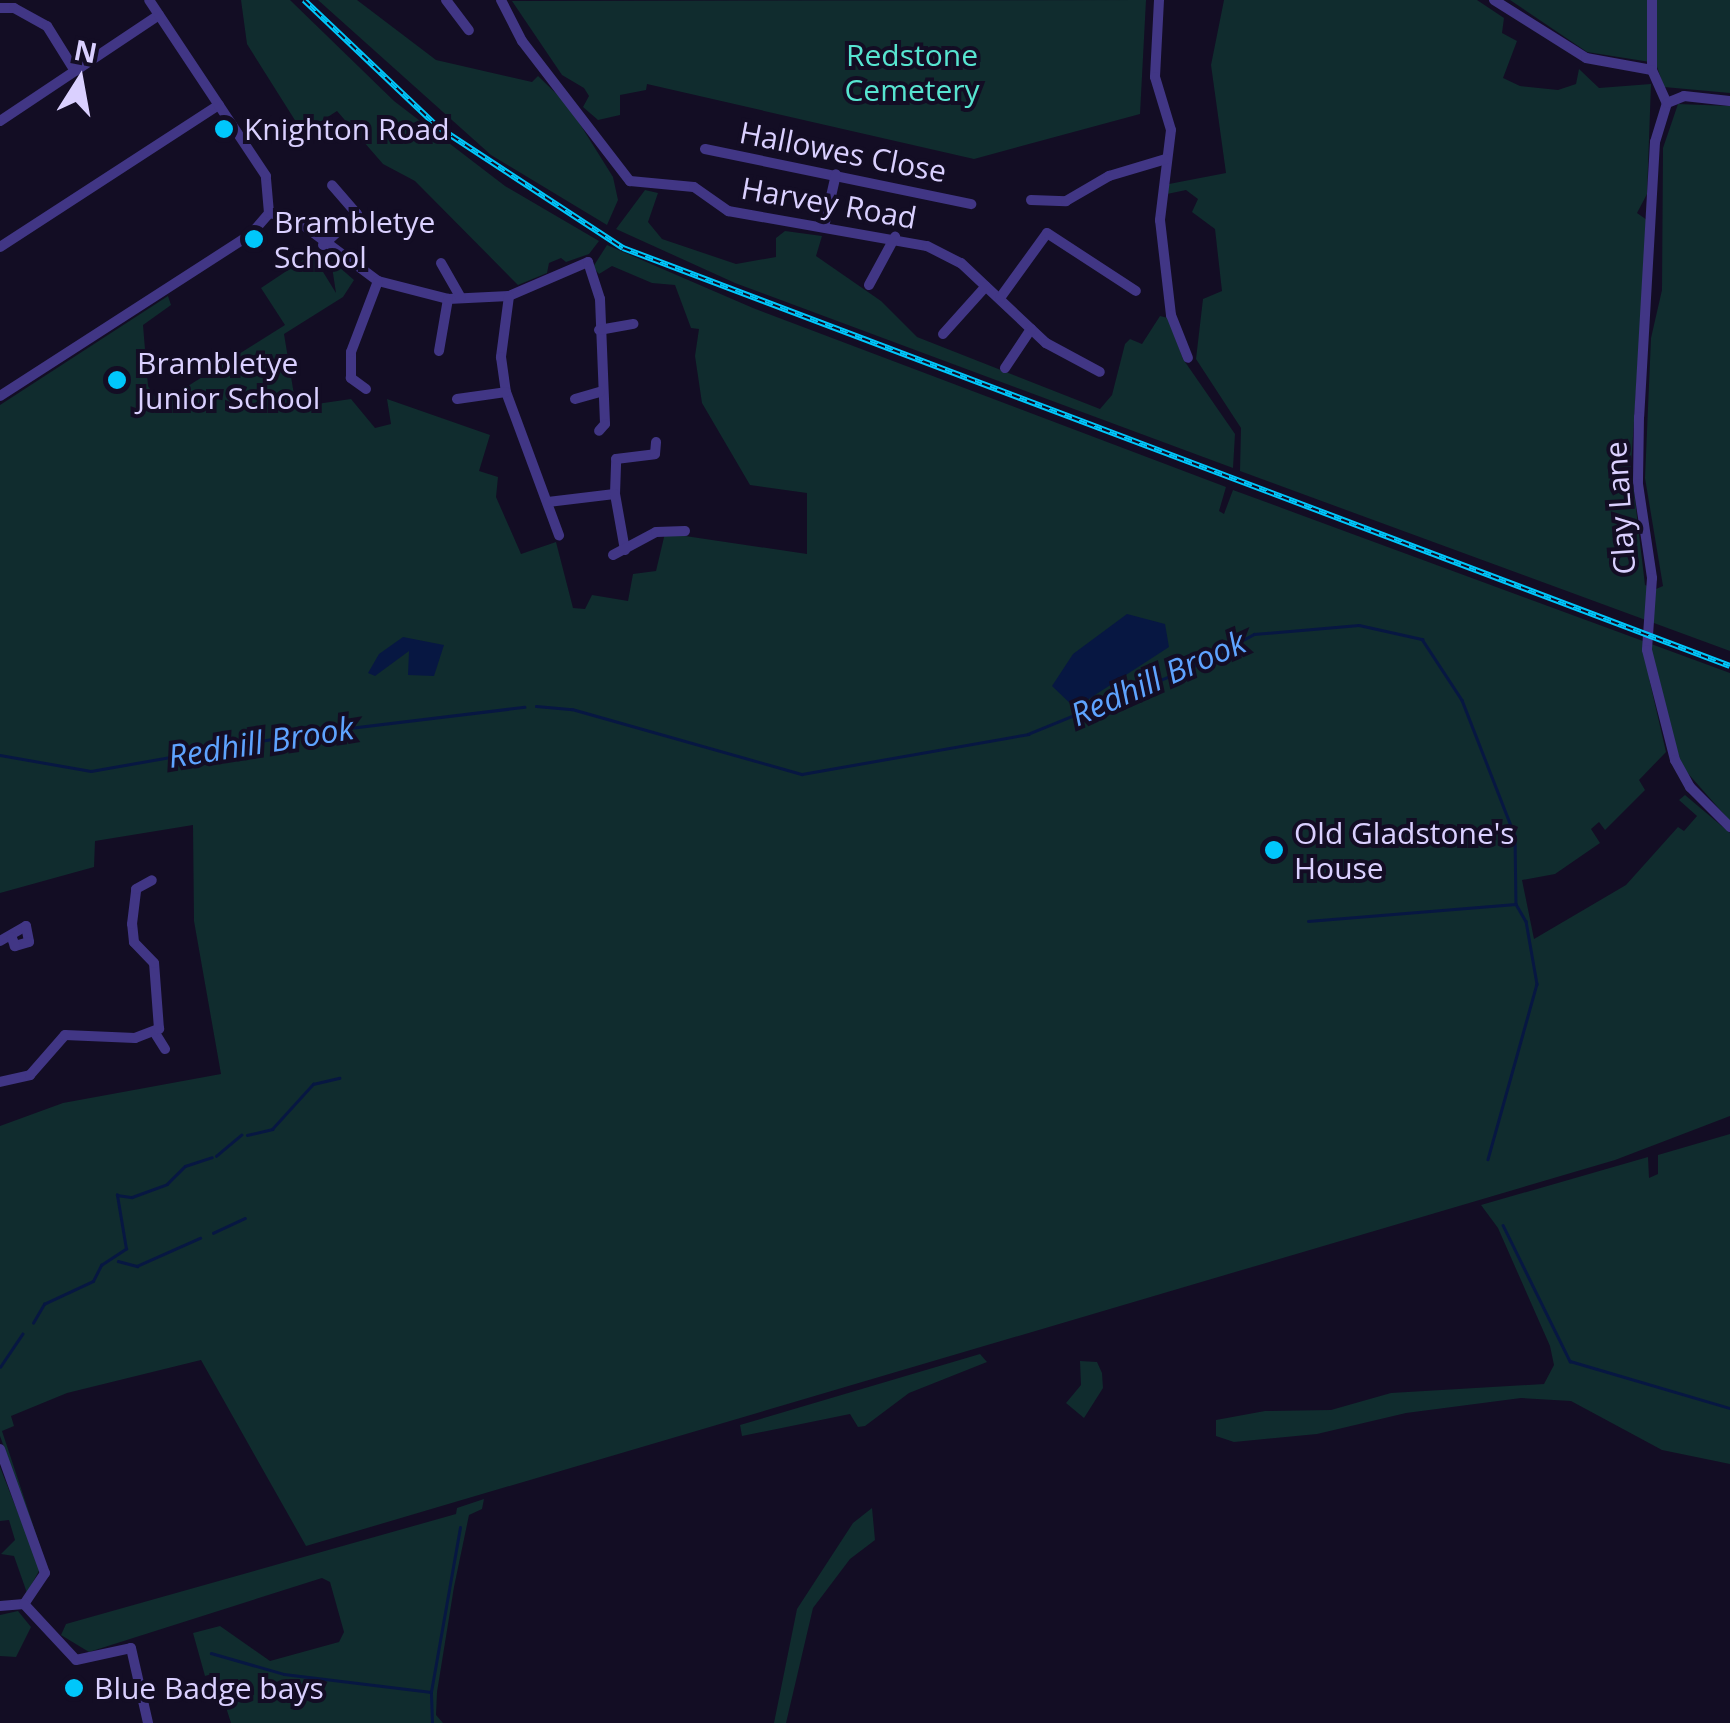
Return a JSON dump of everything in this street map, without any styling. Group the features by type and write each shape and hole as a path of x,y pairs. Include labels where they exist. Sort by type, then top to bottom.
{"street":[{"path":"0,396 251,234 269,213 266,176 149,0"},
{"path":"446,0 469,30"},
{"name":"Harvey Road","path":"501,0 522,42 570,96 608,161 646,186 684,185 728,211 895,237 961,263 1031,329 1100,372"},
{"path":"1159,0 1154,66 1171,130 1160,207 1163,250 1175,333 1188,358"},
{"path":"1494,0 1586,58 1652,70"},
{"path":"1652,0 1652,70 1667,102 1684,96 1730,102"},
{"path":"0,8 14,8 47,26 76,72"},
{"path":"0,122 159,16"},
{"name":"Clay Lane","path":"1667,102 1655,142 1638,418 1638,484 1652,578 1647,650 1675,760 1690,787 1730,827"},
{"path":"0,247 219,105"},
{"name":"Hallowes Close","path":"705,150 971,204"},
{"path":"1031,200 1066,202 1109,176 1166,159"},
{"path":"824,228 836,174"},
{"path":"323,245 357,214 332,185"},
{"path":"269,213 295,219 323,245 378,281 454,299 508,296 588,262 600,298 600,392 605,424 598,431"},
{"path":"1000,298 1048,233 1136,291"},
{"path":"869,285 895,237"},
{"path":"438,352 454,299 440,263"},
{"path":"366,389 351,378 352,352 378,281"},
{"path":"944,334 986,286"},
{"path":"508,296 500,357 506,392 559,534"},
{"path":"599,330 633,324"},
{"path":"1004,368 1031,329"},
{"path":"458,399 506,392"},
{"path":"575,399 600,392"},
{"path":"624,550 615,494 616,458 656,448 671,455"},
{"path":"548,502 615,494"},
{"path":"613,555 656,532 685,531"},
{"path":"152,880 136,889 132,924 134,942 154,962 158,984 154,1033 165,1049"},
{"path":"0,1082 30,1075 65,1034 154,1033"},
{"path":"0,1449 45,1573 24,1604"},
{"path":"0,1606 24,1604"},
{"path":"24,1604 76,1660 131,1648 148,1723"}],"green space":[{"path":"241,0 290,0 394,101 505,186 599,241 589,254 549,263 547,273 518,285 415,181 383,164 337,111 303,133 247,44"},
{"path":"318,0 357,0 436,60 532,82 538,76 568,105 613,177 618,200 607,225 491,155"},
{"name":"Redstone Cemetery","path":"1146,0 1140,114 974,159 647,84 646,90 620,95 620,115 598,120 583,107 589,96 584,88 562,75 512,1"},
{"path":"1224,0 1477,0 1504,18 1502,33 1517,41 1503,78 1520,86 1558,90 1576,84 1579,69 1599,88 1651,84 1647,194 1637,213 1647,220 1631,466 1645,585 1656,589 1663,586 1645,478 1651,338 1662,290 1663,148 1678,104 1730,106 1730,651 1240,471 1241,428 1196,359 1203,299 1222,291 1215,229 1192,212 1198,199 1186,190 1167,194 1169,184 1226,173 1211,65"},
{"path":"1510,0 1647,0 1650,62 1587,52"},
{"path":"1655,0 1730,0 1730,93 1664,87 1656,64"},
{"path":"645,190 658,193 648,222 662,239 736,264 776,257 776,238 785,231 822,236 816,256 881,301 917,337 1100,409 1112,395 1125,344 1130,339 1142,344 1160,316 1168,318 1183,359 1235,434 1233,468 735,283 616,229"},
{"path":"607,245 753,308 1226,487 1219,511 1224,514 1233,490 1730,673 1730,821 1684,769 1649,678 1666,752 1639,780 1645,790 1605,830 1599,822 1591,829 1600,843 1555,874 1522,880 1534,939 1626,885 1678,827 1684,831 1697,816 1679,800 1685,795 1730,833 1730,1116 1615,1160 306,1546 201,1360 67,1393 11,1416 14,1426 2,1431 45,1561 0,1436 0,1126 63,1103 221,1074 194,921 193,825 95,841 94,867 0,893 0,405 168,296 171,305 143,325 148,386 158,401 172,396 285,325 261,288 312,254 336,293 331,260 354,280 343,297 284,334 296,407 351,399 375,428 391,424 387,399 490,435 479,471 498,477 496,497 521,554 556,542 573,608 585,609 592,595 628,601 633,574 656,571 665,533 807,554 807,493 750,485 702,403 695,356 699,329 691,328 675,285 652,283 612,266 599,274 593,267"},
{"path":"1730,1134 1730,1464 1662,1450 1571,1401 1521,1398 1406,1413 1317,1434 1234,1442 1216,1436 1216,1420 1265,1411 1331,1410 1391,1393 1544,1384 1554,1365 1550,1346 1498,1228 1481,1205 1648,1157 1649,1178 1658,1174 1658,1155"},
{"path":"980,1354 987,1362 909,1393 865,1426 858,1427 850,1414 742,1436 740,1425"},
{"path":"1080,1361 1097,1362 1102,1373 1103,1388 1084,1418 1066,1403 1081,1385"},
{"path":"0,1467 40,1569 27,1593 14,1556 1,1554 15,1540 9,1520 0,1521"},
{"path":"484,1499 482,1509 469,1515 454,1587 437,1692 436,1715 443,1723 231,1723 215,1673 205,1676 193,1633 220,1626 270,1661 339,1642 344,1632 330,1582 322,1578 89,1652 61,1635 66,1624 456,1514 457,1508"},
{"path":"872,1508 875,1540 850,1559 813,1608 786,1723 774,1723 797,1609 853,1523"},
{"path":"18,1611 31,1627 16,1657 0,1656 0,1615"}],"water":[{"path":"1127,614 1165,624 1169,647 1075,708 1052,686 1073,654"},
{"path":"403,637 444,645 434,676 408,675 409,651 375,676 368,673 379,654"}],"waterway":[{"name":"Redhill Brook","path":"536,706 572,709 802,774 1028,734 1192,667 1254,634 1359,625 1422,639 1462,700 1515,836 1516,904 1526,921 1537,984 1488,1159"},
{"name":"Redhill Brook","path":"0,755 91,771 300,734 524,707"},
{"path":"1308,921 1515,904"},
{"path":"247,1135 272,1129 313,1084 339,1078"},
{"path":"216,1156 241,1135"},
{"path":"33,1323 44,1304 93,1281 101,1265 126,1249 117,1195 132,1197 167,1184 185,1166 212,1157"},
{"path":"213,1233 245,1218"},
{"name":"Redhill Brook","path":"1503,1225 1570,1361 1730,1408"},
{"path":"118,1261 137,1266 200,1238"},
{"path":"0,1367 22,1334"},
{"path":"432,1723 431,1692 460,1528"},
{"path":"211,1653 284,1674 431,1692"}],"railway":[{"path":"304,0 438,127 623,248 1730,666"}],"place":[{"name":"Knighton Road","path":"224,129"},
{"name":"Brambletye School","path":"254,239"},
{"name":"Brambletye Junior School","path":"117,380"},
{"name":"Old Gladstone's House","path":"1274,850"},
{"name":"Blue Badge bays","path":"74,1688"}]}
